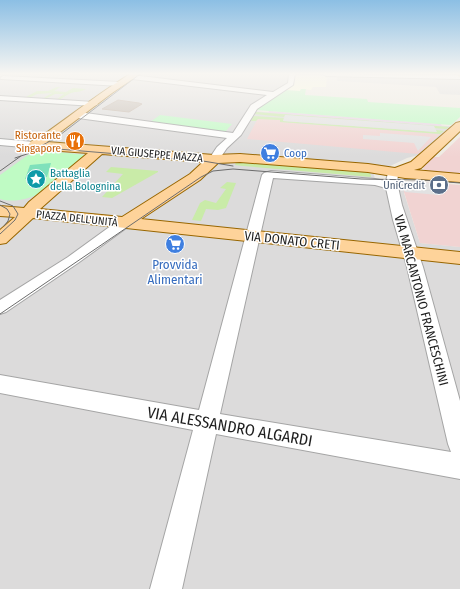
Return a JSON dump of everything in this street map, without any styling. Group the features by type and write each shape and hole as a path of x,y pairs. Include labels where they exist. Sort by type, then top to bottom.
{"main road":[{"path":"34,144 50,136 97,101"},
{"path":"393,180 416,165 460,125"},
{"path":"34,144 100,149"},
{"name":"VIA GIUSEPPE MAZZA","path":"100,149 214,158 240,158 380,170"},
{"name":"PIAZZA DELL'UNITÀ","path":"19,211 100,149"},
{"path":"380,170 392,169 430,153"},
{"path":"124,223 200,174 214,158"},
{"path":"416,165 424,173 433,176"},
{"path":"380,170 393,180 433,176 460,178"},
{"path":"0,226 19,211"},
{"path":"0,239 19,211"},
{"name":"PIAZZA DELL'UNITÀ","path":"19,211 124,223"},
{"name":"VIA DONATO CRETI","path":"124,223 460,258"}],"street":[{"path":"55,101 94,104"},
{"path":"214,158 227,153 236,139 235,136 245,123 253,108 263,101"},
{"path":"78,115 235,136"},
{"path":"0,142 34,144"},
{"path":"166,589 268,175 375,182 393,180"},
{"name":"VIA MARCANTONIO FRANCESCHINI","path":"393,180 410,253 415,267 460,444"},
{"path":"0,308 73,260 124,223"},
{"name":"VIA ALESSANDRO ALGARDI","path":"0,384 460,466"}],"shaded area":[{"path":"0,101 266,101 251,111 459,127 430,152 407,158 388,167 372,166 376,184 383,186 400,186 403,182 413,181 404,193 420,243 460,247 460,589 0,589"},
{"path":"269,111 441,124 442,126 268,113"},
{"path":"285,115 434,126 437,132 283,121"},
{"path":"258,118 280,120 280,122 440,134 418,154 247,139"},
{"path":"380,133 431,137 418,151 414,143 363,139 363,135 380,136"},
{"path":"460,137 460,176 428,173 422,167 422,165 434,157 439,157"},
{"path":"413,181 460,185 460,247 420,243 404,192 404,186"},
{"path":"413,181 434,183 439,195 405,192 404,186"}],"green space":[{"path":"268,101 368,101 460,108 460,117 451,125 256,110"},
{"path":"256,112 449,127 446,129 434,128 433,126 254,114"},
{"path":"160,115 232,124 225,132 150,122"},
{"path":"253,116 284,118 283,121 436,132 436,130 444,131 440,134 280,122 280,120 258,119 256,121 251,121"},
{"path":"48,151 86,155 41,193 21,200 10,201 0,199 0,175 28,155"},
{"path":"237,160 370,172 371,177 235,165"},
{"path":"51,163 47,177 25,179 30,165"},
{"path":"111,167 158,172 112,198 102,197 123,174 106,172"},
{"path":"227,182 236,183 226,208 218,210 206,209 201,221 192,220 200,203 205,200 216,203 226,189 220,188"}],"building":[{"path":"115,101 128,101 142,104 129,112 102,109"}],"tram line":[{"path":"37,148 56,138 104,101"},
{"path":"21,156 36,151 58,149 203,161 233,166"},
{"path":"0,171 21,156"},
{"path":"15,158 21,156"},
{"path":"0,314 201,177 213,171 233,169 361,179 422,180 460,183"},
{"path":"0,201 13,206 18,214 15,220 0,234"},
{"path":"0,205 7,209 10,214 8,221 4,226"}],"place":[{"name":"Ristorante Singapore","path":"75,141"},
{"name":"Coop","path":"270,153"},
{"name":"Battaglia della Bolognina","path":"36,179"},
{"name":"UniCredit","path":"439,185"},
{"name":"Provvida Alimentari","path":"175,244"}]}
